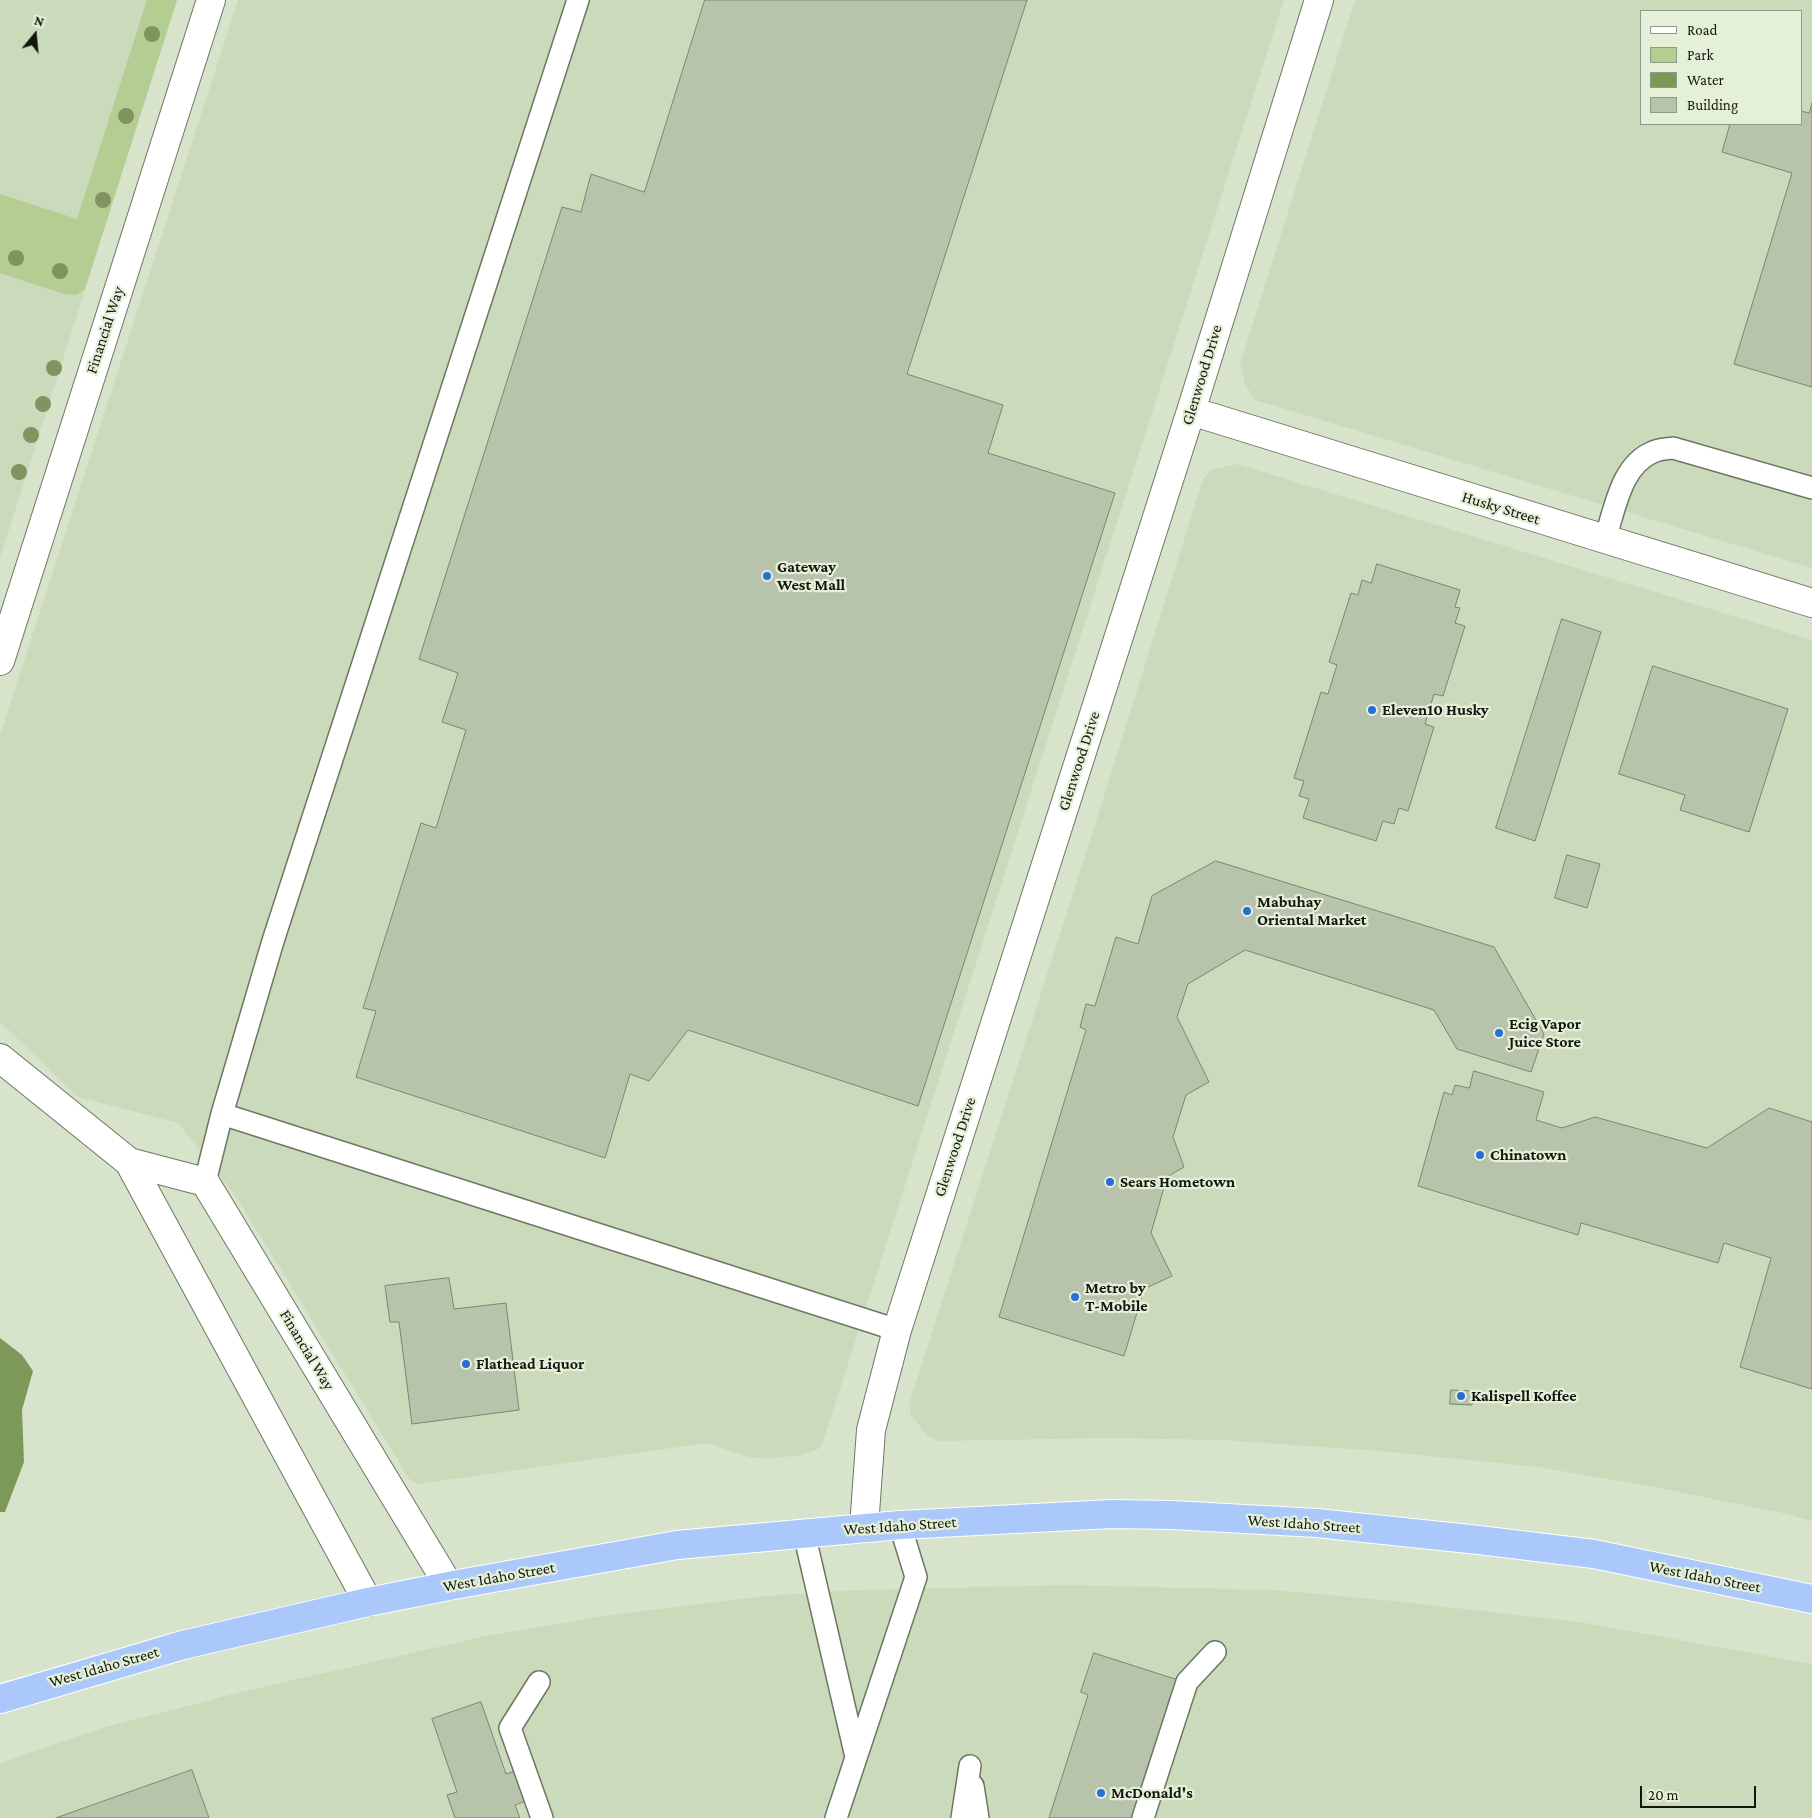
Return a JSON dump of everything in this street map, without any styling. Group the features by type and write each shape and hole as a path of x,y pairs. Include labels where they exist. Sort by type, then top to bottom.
{"highway":[{"name":"West Idaho Street","path":"0,1699 183,1645 368,1602 449,1586 677,1545 900,1525 1112,1514 1172,1515 1317,1523 1594,1554 1812,1599"}],"street":[{"name":"Financial Way","path":"0,661 211,0"},
{"name":"Glenwood Drive","path":"864,1527 871,1430 896,1330 1191,411 1319,0"},
{"name":"Husky Street","path":"1191,411 1812,602"},
{"path":"0,1058 128,1162 368,1602"},
{"path":"128,1162 205,1182"},
{"name":"Financial Way","path":"205,1182 449,1586"}],"lane":[{"path":"205,1182 222,1114 273,941 578,0"},
{"path":"1605,539 1627,476 1640,460 1655,451 1673,448 1812,488"},
{"path":"222,1114 896,1330"},
{"path":"836,1818 916,1577 900,1525"},
{"path":"804,1533 856,1758"},
{"path":"1143,1818 1187,1682 1215,1652"},
{"path":"539,1682 510,1728 542,1818"},
{"path":"962,1818 970,1766 978,1818"}],"shaded area":[{"path":"0,0 177,0 0,558"},
{"path":"238,0 1284,0 823,1442 818,1449 802,1455 765,1459 748,1457 707,1443 419,1484 410,1480 235,1195 178,1123 78,1097 0,1022 0,735"},
{"path":"1355,0 1812,0 1812,568 1255,400 1245,384 1240,364"},
{"path":"1237,464 1812,640 1812,1521 1655,1487 1538,1467 1380,1451 1222,1440 1109,1438 939,1441 928,1437 911,1415 909,1404 1093,831 1203,479 1213,469"},
{"path":"1066,1585 1275,1590 1393,1601 1580,1622 1812,1664 1812,1818 0,1818 0,1763 102,1728 241,1692 486,1636 610,1615 765,1596 856,1590"}],"green space":[{"path":"147,0 177,0 85,289 76,295 64,294 0,273 0,194 77,219"}],"water":[{"path":"0,1338 22,1355 33,1371 22,1410 24,1462 5,1512 0,1512"}],"building":[{"name":"Gateway West Mall","path":"705,0 1027,0 907,374 1003,405 988,453 1115,493 918,1106 688,1030 649,1081 630,1074 605,1158 356,1077 376,1011 363,1008 421,823 436,828 466,730 442,722 458,673 419,659 562,207 581,212 591,174 644,192"},
{"path":"1812,103 1812,387 1734,364 1792,173 1722,152 1730,125 1802,125 1802,111 1809,113"},
{"name":"Eleven10 Husky","path":"1377,564 1460,590 1455,607 1460,608 1455,623 1465,626 1443,696 1434,694 1425,724 1434,727 1408,811 1399,808 1394,824 1383,821 1376,841 1303,818 1309,799 1299,796 1304,781 1294,778 1321,692 1328,694 1337,665 1329,662 1351,593 1358,595 1362,580 1371,583"},
{"path":"1562,619 1601,632 1535,841 1496,828"},
{"path":"1653,666 1788,709 1749,832 1680,810 1685,795 1619,774"},
{"path":"1567,855 1600,864 1587,908 1555,898"},
{"path":"1216,861 1494,947 1544,1034 1531,1072 1457,1049 1434,1010 1245,950 1188,984 1177,1017 1209,1082 1186,1095 1173,1137 1184,1167 1167,1177 1151,1233 1172,1276 1144,1289 1124,1356 999,1317 1086,1030 1080,1027 1086,1004 1095,1006 1116,937 1138,944 1152,896"},
{"path":"1474,1071 1544,1092 1536,1120 1562,1128 1595,1117 1707,1148 1769,1108 1812,1122 1812,1389 1740,1367 1771,1258 1724,1243 1718,1263 1581,1223 1578,1235 1418,1186 1444,1092 1452,1095 1455,1085 1469,1088"},
{"path":"449,1278 454,1309 506,1303 519,1410 412,1424 399,1322 390,1322 385,1286"},
{"path":"1451,1390 1473,1391 1472,1405 1450,1404"},
{"path":"1094,1653 1178,1680 1133,1818 1049,1818 1088,1695 1081,1692"},
{"path":"481,1702 506,1774 515,1771 526,1801 515,1805 520,1818 455,1818 447,1795 457,1792 432,1719"},
{"path":"192,1770 209,1818 56,1818"}],"place":[{"name":"Gateway West Mall","path":"767,576"},
{"name":"Eleven10 Husky","path":"1372,710"},
{"name":"Mabuhay Oriental Market","path":"1247,911"},
{"name":"Ecig Vapor Juice Store","path":"1499,1033"},
{"name":"Chinatown","path":"1480,1155"},
{"name":"Sears Hometown","path":"1110,1182"},
{"name":"Metro by T-Mobile","path":"1075,1297"},
{"name":"Flathead Liquor","path":"466,1364"},
{"name":"Kalispell Koffee","path":"1461,1396"},
{"name":"McDonald's","path":"1101,1793"}]}
